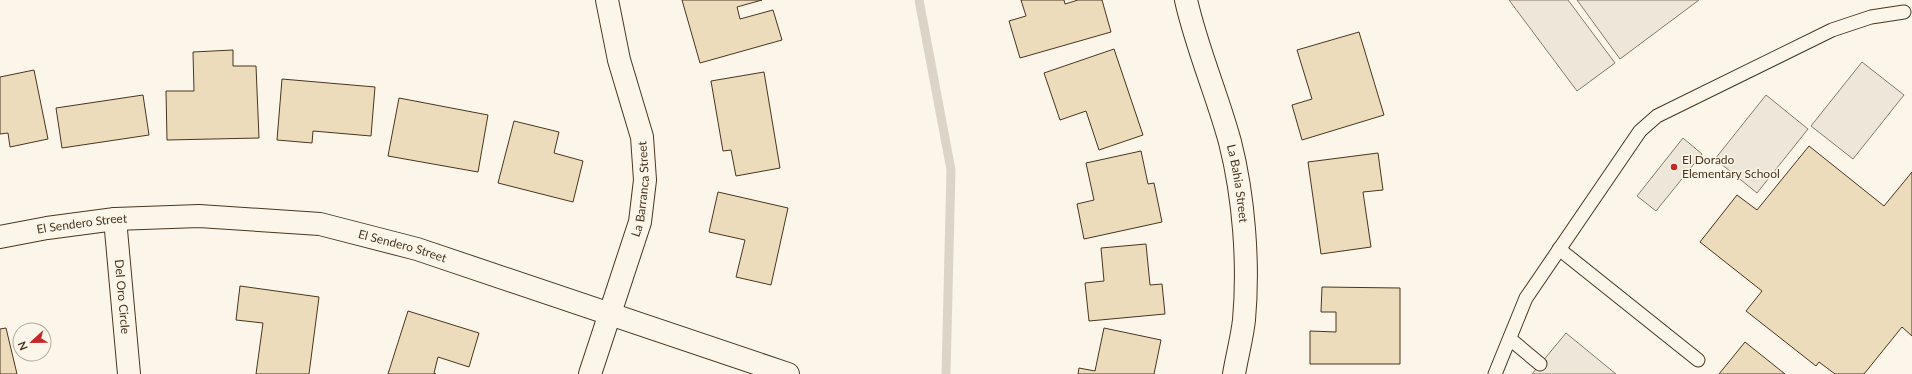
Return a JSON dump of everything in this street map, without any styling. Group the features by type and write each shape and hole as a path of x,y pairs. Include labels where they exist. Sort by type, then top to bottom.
{"street":[{"name":"La Barranca Street","path":"590,374 640,222 645,180 642,137 619,60 607,0"},
{"name":"La Bahia Street","path":"1186,0 1191,23 1230,142 1240,201 1245,261 1244,321 1234,374"},
{"name":"El Sendero Street","path":"0,237 46,228 115,219 199,216 320,224 417,249 788,374"},
{"name":"Del Oro Circle","path":"115,219 129,374"}],"lane":[{"path":"1495,374 1526,298 1640,131 1657,116 1832,30 1871,17 1904,12"},
{"path":"1559,249 1698,360"},
{"path":"1510,339 1540,364"}],"shaded area":[{"path":"1509,0 1568,0 1615,63 1577,91"},
{"path":"1577,0 1699,0 1620,59"},
{"path":"1862,62 1904,95 1853,159 1811,126"},
{"path":"1766,95 1808,129 1757,193 1715,159"},
{"path":"1683,138 1702,154 1656,211 1637,196"},
{"path":"1566,333 1616,374 1532,374"}],"building":[{"path":"682,0 762,0 737,7 740,19 773,10 782,40 700,63"},
{"path":"1021,0 1064,0 1065,4 1078,0 1102,0 1111,32 1020,58 1009,21 1026,16"},
{"path":"1359,32 1384,115 1302,140 1292,105 1312,99 1297,50"},
{"path":"1114,49 1143,135 1099,150 1086,111 1060,120 1044,73"},
{"path":"233,50 233,66 256,66 259,138 167,140 166,91 194,91 193,52"},
{"path":"34,70 48,139 10,147 8,133 0,134 0,77"},
{"path":"764,72 780,168 736,176 731,150 723,151 711,81"},
{"path":"282,79 375,87 371,136 313,131 312,143 277,140"},
{"path":"143,95 149,135 62,148 56,108"},
{"path":"399,98 488,115 478,172 388,156"},
{"path":"514,121 559,132 554,153 583,161 573,202 498,183"},
{"path":"1809,146 1884,206 1912,172 1912,336 1902,327 1864,374 1835,374 1819,362 1816,366 1746,311 1762,291 1700,242 1737,195 1757,210"},
{"path":"1141,151 1148,184 1154,183 1162,222 1084,239 1077,204 1094,200 1086,163"},
{"path":"1378,153 1383,190 1363,192 1371,247 1321,254 1308,162"},
{"path":"718,192 788,208 771,285 736,277 745,240 709,232"},
{"path":"1146,244 1150,285 1162,284 1165,314 1089,321 1085,283 1104,281 1101,248"},
{"path":"240,286 319,297 309,374 256,374 263,323 236,320"},
{"path":"1322,287 1400,288 1400,364 1310,364 1310,331 1336,332 1336,312 1321,312"},
{"path":"408,311 479,333 469,367 438,357 434,373 436,374 388,374"},
{"path":"6,328 12,353 12,362 14,362 17,374 0,374 0,329"},
{"path":"1104,328 1161,340 1154,374 1078,374 1079,368 1095,371"},
{"path":"1745,342 1785,374 1719,374"}],"waterway":[{"path":"919,0 951,170 946,374"}],"place":[{"name":"El Dorado Elementary School","path":"1674,167"}]}
